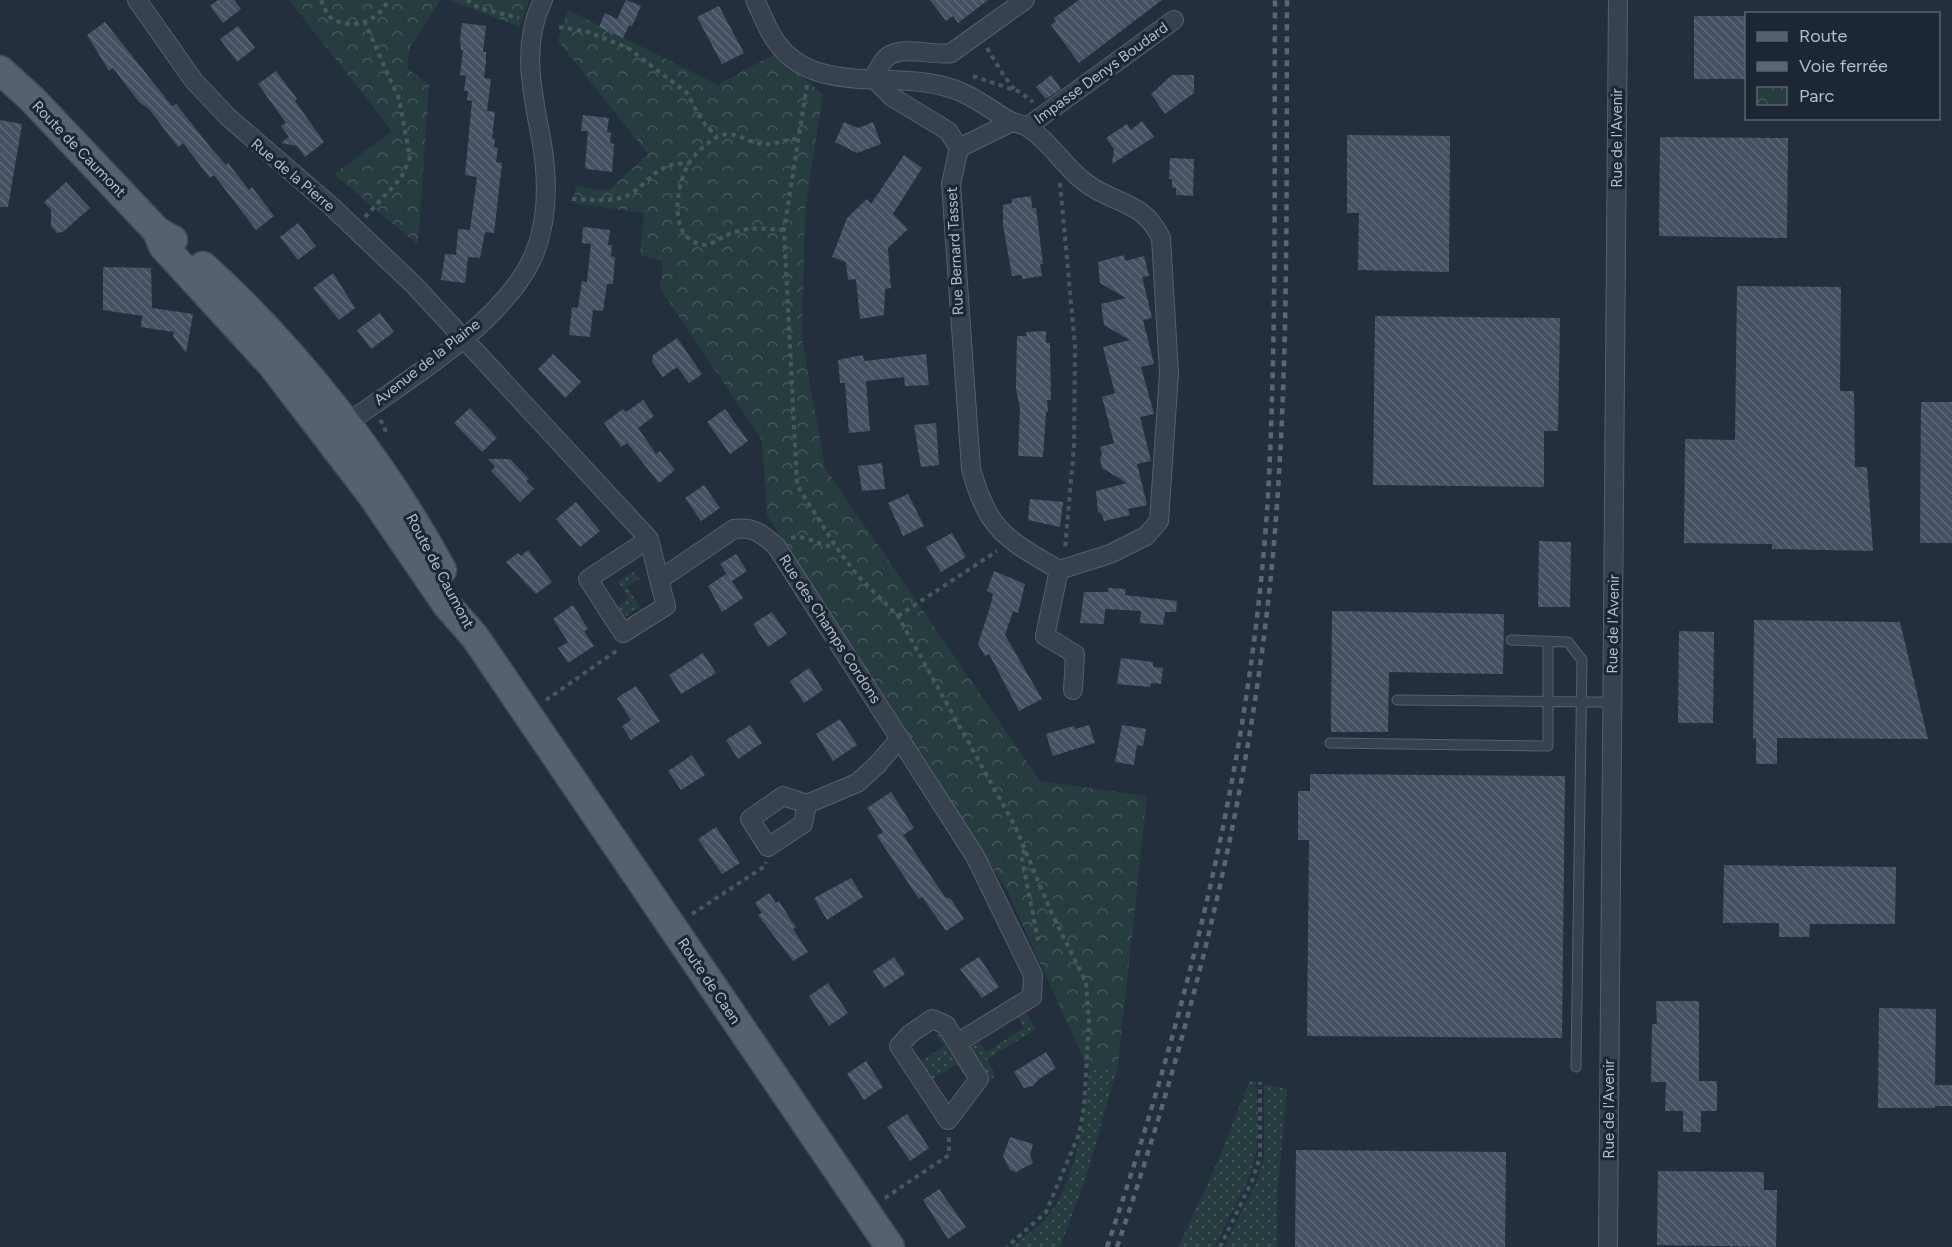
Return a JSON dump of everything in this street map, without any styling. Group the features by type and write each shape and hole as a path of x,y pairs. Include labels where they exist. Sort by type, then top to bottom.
{"main road":[{"name":"Route de Caumont","path":"0,69 157,231 163,246 336,431 371,494 447,605 537,708"},
{"name":"Route de Caen","path":"537,708 890,1247"}],"street":[{"name":"Rue de la Pierre","path":"137,0 163,40 214,103 414,285 462,339"},
{"name":"Avenue de la Plaine","path":"336,431 462,339 503,301 519,281 532,258 541,230 546,200 545,160 529,82 529,63 535,21 543,0"},
{"path":"755,0 773,38 790,57 833,77 853,80 911,79 961,92 1020,124 1087,184 1144,212 1154,222 1161,238 1169,373 1159,520 1146,536 1110,554 1059,570 1045,636 1075,654 1073,690"},
{"path":"873,78 886,57 897,52 937,56 951,53 1025,0"},
{"name":"Rue de l'Avenir","path":"1608,1247 1618,0"},
{"name":"Impasse Denys Boudard","path":"1020,124 1174,20"},
{"path":"873,78 892,98 948,131 959,148 1020,124"},
{"name":"Rue Bernard Tasset","path":"959,148 951,184 971,469 978,494 998,530 1059,570"},
{"path":"462,339 649,539 666,606 623,633 588,579 649,539"},
{"name":"Rue des Champs Cordons","path":"659,580 734,529 748,527 760,532 776,546 900,738 975,856 1034,975 1032,997 957,1043"},
{"path":"807,804 803,824 768,847 750,819 783,796 807,804 857,783 878,764 900,738"},
{"path":"932,1019 946,1025 957,1043 980,1079 948,1120 899,1046 932,1019"}],"lane":[{"path":"1511,640 1568,642 1582,660 1576,1066"},
{"path":"1330,742 1548,746 1548,641"},
{"path":"1397,700 1612,702"}],"path":[{"path":"321,0 328,16 341,23 365,23 375,17 387,0"},
{"path":"467,0 479,8 525,19"},
{"path":"354,228 401,178 410,158 399,99 365,23"},
{"path":"559,27 588,32 628,48 687,93 702,121 717,137"},
{"path":"980,33 995,63 1015,89 1035,105"},
{"path":"937,56 942,66 1015,89"},
{"path":"810,68 784,230 797,485 836,547 858,575 898,616 1016,826 1052,914 1086,982 1089,1023 1084,1107 1079,1134 1046,1212 1007,1247"},
{"path":"784,230 741,228 724,234 709,245 690,243 682,234 679,225 682,186 689,164 717,137 726,134 769,145 790,138 798,139"},
{"path":"572,199 614,199 632,193 659,169 677,163 689,164"},
{"path":"1059,179 1072,302 1075,406 1069,512 1064,560 1059,570"},
{"path":"898,616 998,550 998,530"},
{"path":"776,546 796,537 836,547"},
{"path":"537,708 619,650"},
{"path":"691,915 765,866 768,847"},
{"path":"1025,850 1021,854 1022,869 1038,942"},
{"path":"1220,1247 1252,1181 1260,1157 1260,1082"},
{"path":"885,1198 950,1155"}],"green space":[{"path":"289,0 441,0 410,47 407,68 429,85 418,245 334,174 392,131"},
{"path":"448,0 529,0 520,27"},
{"path":"568,10 718,85 774,54 823,94 805,211 802,339 825,468 1040,781 1147,796 1118,1065 1089,1071 1008,892 767,515 762,440 660,288 663,261 640,255 644,213 573,203 576,186 608,191 648,154 558,41"},
{"path":"634,572 639,579 627,587 640,607 624,617 617,607 629,598 618,581"},
{"path":"1025,1012 1036,1029 987,1059 995,1074 991,1081 971,1050 977,1039 986,1052 1024,1028 1016,1014"},
{"path":"937,1034 942,1034 966,1073 965,1076 957,1064 933,1079 940,1092 912,1052 913,1050 922,1061 944,1046"},
{"path":"1118,1065 1088,1171 1060,1247 1012,1247 1047,1217 1065,1186 1078,1147 1089,1071"},
{"path":"1250,1080 1256,1082 1258,1129 1257,1148 1248,1180 1215,1247 1178,1247 1213,1173"},
{"path":"1264,1084 1287,1089 1277,1196 1277,1247 1224,1247 1256,1183 1264,1158"}],"building":[{"path":"218,0 234,0 241,9 223,23 210,6"},
{"path":"626,0 641,6 632,26 629,25 623,38 599,27 605,13 617,19"},
{"path":"930,0 988,0 958,23 953,16 946,21"},
{"path":"1079,0 1162,0 1079,63 1051,25 1056,21 1054,18"},
{"path":"719,6 744,53 722,64 697,17"},
{"path":"1694,16 1745,16 1745,79 1694,79"},
{"path":"105,22 172,106 176,104 211,148 226,165 228,163 249,190 252,187 274,216 256,230 214,175 210,178 183,143 178,147 113,68 109,71 87,35"},
{"path":"462,23 486,26 483,52 486,52 484,78 491,79 487,111 495,112 492,138 495,139 494,147 498,148 496,162 502,163 494,233 485,232 480,258 468,257 465,283 441,280 445,254 456,255 458,229 470,230 477,177 465,175 472,101 467,100 468,91 464,91 466,76 460,75 463,50 461,50 460,40"},
{"path":"238,26 255,48 237,62 220,39"},
{"path":"276,71 324,142 305,157 297,146 281,143 289,137 281,126 286,123 258,84"},
{"path":"1051,75 1061,89 1046,99 1036,87"},
{"path":"1172,75 1194,75 1194,93 1165,114 1151,94"},
{"path":"583,115 609,118 607,132 611,133 610,143 614,144 612,172 585,167 588,131 581,131"},
{"path":"0,120 22,124 8,207 0,207"},
{"path":"1142,121 1154,137 1112,164 1114,149 1106,138 1127,124 1131,130"},
{"path":"844,122 858,128 873,122 881,144 857,153 835,142"},
{"path":"1347,135 1450,136 1449,272 1358,270 1359,213 1347,213"},
{"path":"1660,137 1788,138 1787,238 1659,236"},
{"path":"904,155 922,168 893,214 908,229 888,248 891,288 885,289 884,315 860,319 856,279 848,280 846,262 832,257 847,218 867,199 871,204"},
{"path":"1170,158 1194,159 1193,196 1176,195 1176,188 1172,187 1172,179 1169,179"},
{"path":"66,182 90,208 63,232 57,233 51,226 51,210 44,202"},
{"path":"1031,196 1032,208 1036,208 1043,264 1040,264 1042,276 1022,279 1022,275 1012,276 1003,225 1003,205 1012,203 1012,199"},
{"path":"298,223 316,246 298,260 280,237"},
{"path":"583,227 610,230 608,245 612,245 611,256 615,257 613,284 607,284 603,311 593,310 590,337 569,335 572,307 578,308 582,281 587,282 591,244 582,243"},
{"path":"1124,255 1125,261 1144,256 1149,276 1142,277 1152,318 1143,320 1154,364 1141,367 1154,414 1140,417 1151,461 1137,464 1147,505 1128,509 1130,515 1104,521 1102,514 1098,512 1096,491 1127,483 1102,468 1100,458 1102,455 1100,447 1114,443 1102,397 1115,393 1103,347 1130,340 1104,325 1101,304 1126,298 1100,283 1098,262"},
{"path":"103,267 151,268 152,308 193,314 186,353 173,336 174,332 141,327 142,316 103,310"},
{"path":"333,273 355,308 339,320 313,288"},
{"path":"1737,286 1841,287 1840,391 1854,391 1855,467 1867,467 1873,551 1772,549 1772,544 1684,543 1685,439 1735,440"},
{"path":"380,313 394,332 371,349 357,330"},
{"path":"1375,316 1560,318 1558,431 1544,431 1544,487 1373,485"},
{"path":"1046,331 1046,343 1050,343 1051,400 1047,400 1048,412 1046,412 1043,457 1018,456 1020,408 1016,389 1017,336 1027,336 1026,332"},
{"path":"677,338 702,374 689,383 677,367 663,377 652,362 653,355"},
{"path":"553,354 581,382 565,398 538,369"},
{"path":"926,354 929,385 905,386 904,377 866,381 870,431 849,433 845,383 840,383 838,360 863,355 864,361"},
{"path":"643,400 654,416 638,428 656,454 660,451 675,470 659,483 627,443 621,447 604,423 623,409 626,412"},
{"path":"1921,402 1952,402 1952,543 1920,543"},
{"path":"470,408 497,438 482,452 454,423"},
{"path":"725,409 748,441 730,454 707,422"},
{"path":"936,423 939,465 921,467 914,425"},
{"path":"488,459 510,459 529,479 526,481 534,489 520,502 491,471 495,467"},
{"path":"882,463 885,489 862,491 858,466"},
{"path":"704,485 720,508 701,521 685,498"},
{"path":"908,494 924,526 903,536 888,503"},
{"path":"1030,499 1063,502 1060,527 1028,520"},
{"path":"576,502 600,531 580,547 556,519"},
{"path":"952,533 966,557 941,572 926,547"},
{"path":"1539,541 1571,542 1570,607 1538,607"},
{"path":"528,550 552,582 536,594 506,562 518,553 521,556"},
{"path":"736,554 747,571 732,581 743,598 722,612 708,586 726,574 729,577 720,564"},
{"path":"994,571 1025,584 1018,613 1013,611 1005,635 1042,699 1019,711 989,654 985,656 978,644 991,604 993,594 987,591"},
{"path":"1108,588 1126,589 1125,595 1177,601 1176,612 1165,612 1163,625 1140,623 1141,611 1105,609 1104,624 1080,623 1084,592 1108,592"},
{"path":"573,605 588,629 584,631 594,646 568,663 558,648 568,642 553,619"},
{"path":"1332,611 1504,614 1503,674 1389,672 1388,732 1331,732"},
{"path":"772,612 787,634 768,647 753,624"},
{"path":"1754,620 1900,622 1928,739 1777,738 1777,764 1756,764 1756,738 1753,738"},
{"path":"1679,631 1714,632 1713,723 1678,723"},
{"path":"703,653 716,673 681,694 669,675"},
{"path":"1121,658 1153,662 1153,667 1163,668 1161,684 1151,683 1150,687 1117,684"},
{"path":"809,668 823,690 804,703 790,681"},
{"path":"636,686 660,721 631,740 622,726 631,720 617,698"},
{"path":"840,719 857,745 833,761 816,734"},
{"path":"750,725 762,743 738,759 726,740"},
{"path":"1089,725 1095,743 1053,756 1046,734 1074,726 1075,729"},
{"path":"1122,725 1146,729 1143,746 1137,745 1134,765 1115,762"},
{"path":"692,755 705,775 681,790 668,771"},
{"path":"1310,774 1565,776 1562,1038 1307,1036 1309,840 1298,840 1298,791 1310,791"},
{"path":"891,792 914,828 903,835 945,897 951,899 964,919 946,931 922,897 919,899 877,836 883,832 867,808"},
{"path":"716,827 740,863 722,874 698,839"},
{"path":"1724,865 1896,867 1895,924 1810,924 1809,937 1779,937 1779,923 1723,923"},
{"path":"851,878 863,897 827,920 814,898"},
{"path":"769,893 776,903 779,901 796,927 793,929 808,952 793,961 758,915 762,913 755,903"},
{"path":"894,957 905,974 884,988 873,971"},
{"path":"979,957 999,987 982,998 960,969"},
{"path":"828,983 848,1013 829,1026 809,996"},
{"path":"1656,1001 1699,1001 1699,1081 1717,1081 1717,1111 1701,1111 1701,1132 1683,1132 1683,1111 1665,1111 1666,1082 1651,1082 1652,1024 1657,1024"},
{"path":"1879,1008 1936,1009 1935,1085 1952,1085 1952,1106 1878,1108"},
{"path":"1046,1052 1056,1068 1039,1079 1033,1086 1024,1088 1014,1072"},
{"path":"866,1061 883,1087 864,1100 847,1074"},
{"path":"907,1114 929,1148 910,1161 887,1127"},
{"path":"1010,1137 1033,1144 1030,1155 1033,1163 1016,1172 1010,1170 1003,1156"},
{"path":"1296,1150 1506,1152 1505,1247 1295,1247"},
{"path":"1658,1171 1764,1172 1764,1190 1777,1190 1776,1247 1657,1245"},
{"path":"939,1189 966,1227 948,1239 923,1200"}],"railway":[{"path":"1107,1247 1137,1156 1190,971 1232,783 1248,687 1260,592 1271,434 1274,310 1275,0"},
{"path":"1117,1247 1168,1085 1212,921 1246,754 1260,670 1276,512 1284,366 1287,0"}]}
